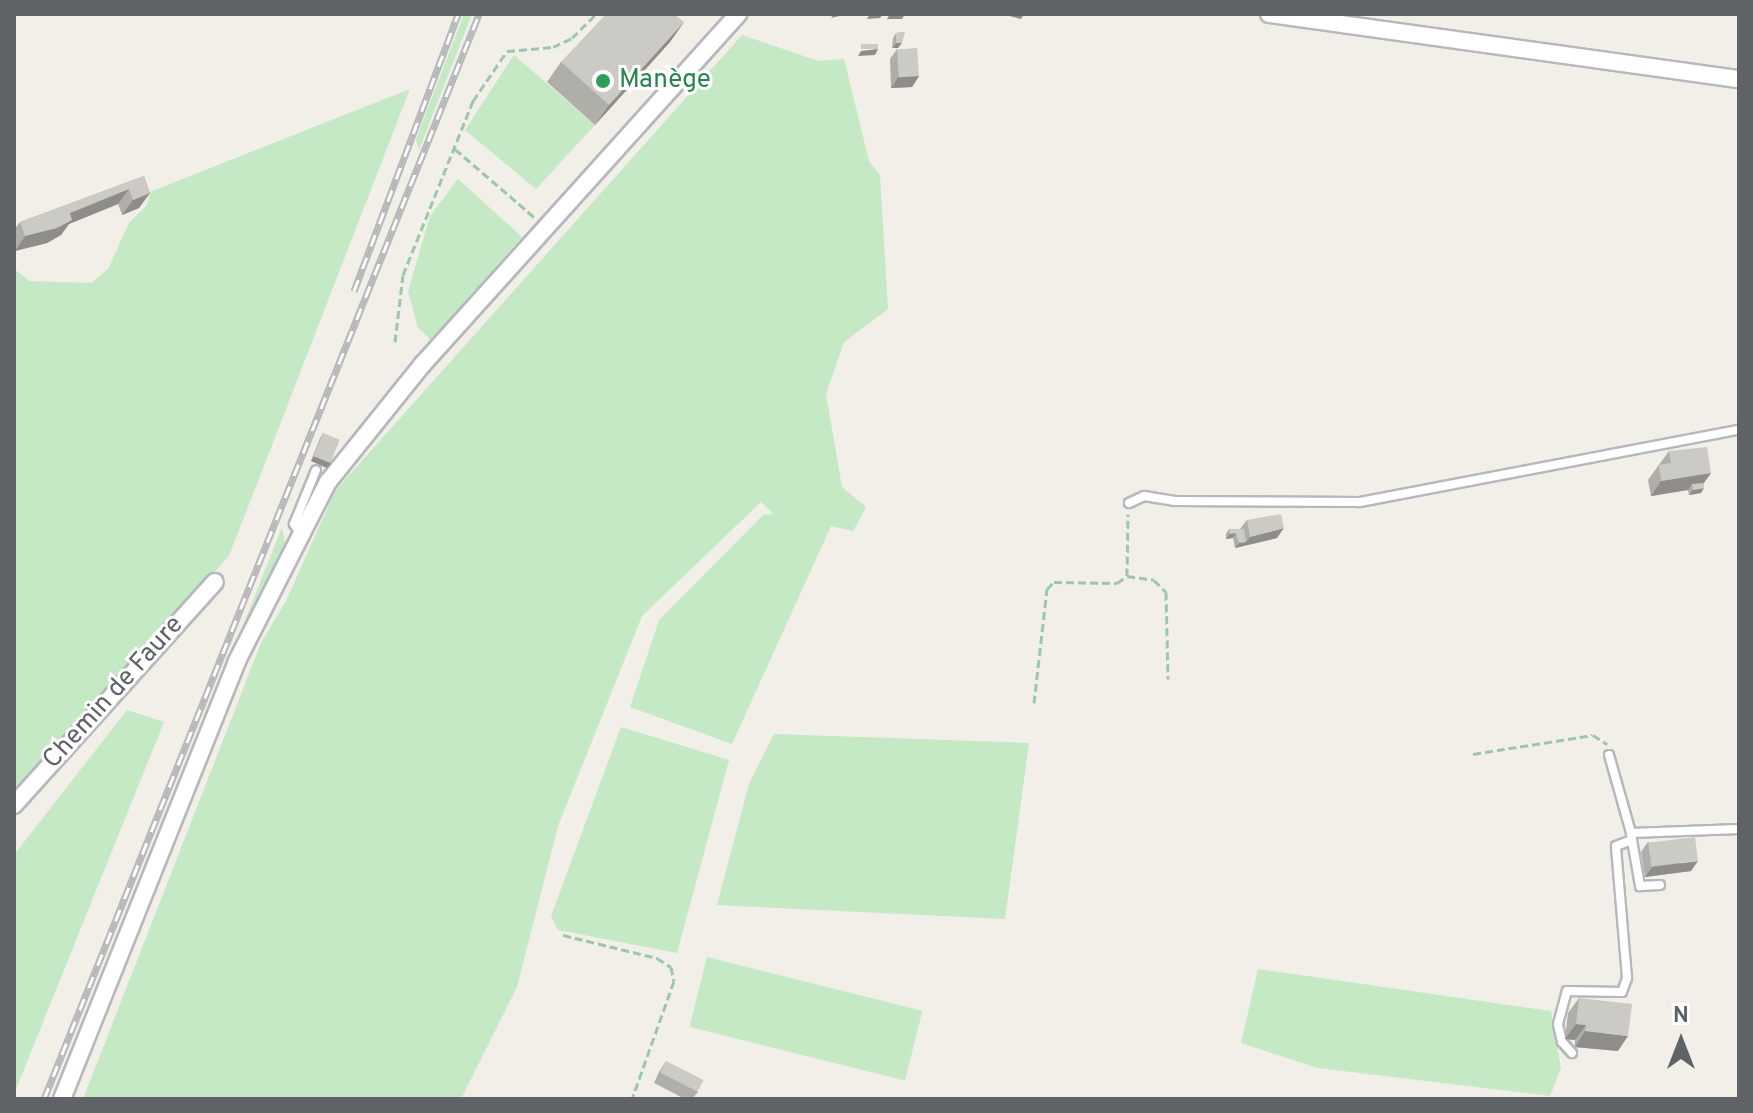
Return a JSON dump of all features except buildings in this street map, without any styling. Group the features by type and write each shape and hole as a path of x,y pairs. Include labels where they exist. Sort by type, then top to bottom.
{"street":[{"path":"62,1099 237,661 328,482 370,425 738,14"},
{"path":"1269,14 1739,79"},
{"name":"Chemin de Faure","path":"14,805 215,582"}],"lane":[{"path":"1129,503 1144,496 1174,501 1360,502 1739,430"},
{"path":"300,533 294,524 316,470"},
{"path":"1609,755 1631,837 1640,886 1660,885"},
{"path":"1572,1053 1562,1042 1558,1024 1567,991 1622,992 1627,978 1616,846 1631,837 1739,829"}],"path":[{"path":"395,342 403,275 473,101 507,51 553,47 572,38 596,14"},
{"path":"455,149 547,228"},
{"path":"1127,576 1129,503"},
{"path":"1034,703 1047,589 1054,582 1117,583 1127,576 1154,580 1166,592 1168,679"},
{"path":"1473,754 1593,735 1606,739 1609,755"},
{"path":"563,935 657,958 671,967 674,981 632,1099"}],"green space":[{"path":"464,14 472,14 419,150 416,139"},
{"path":"742,35 818,61 844,59 869,161 880,175 888,309 844,342 826,394 842,487 866,507 853,531 831,526 732,744 630,707 659,620 763,515 774,514 761,502 642,616 558,826 517,987 461,1099 83,1099 261,643 286,601 335,491"},
{"path":"514,55 595,125 536,189 465,130"},
{"path":"410,89 229,556 14,795 14,269 30,281 91,283 108,269 129,223 147,205 150,192"},
{"path":"458,179 522,237 431,340 418,328 408,291 430,216"},
{"path":"282,527 286,549 239,636"},
{"path":"127,710 164,722 14,1094 14,855"},
{"path":"621,727 729,760 677,953 558,930 551,916"},
{"path":"774,734 1029,743 1005,919 717,905 749,784"},
{"path":"707,957 922,1011 905,1081 690,1027"},
{"path":"1258,969 1551,1011 1561,1068 1550,1096 1318,1068 1241,1043"}],"railway":[{"path":"354,291 458,14"},
{"path":"44,1099 479,14"}],"place":[{"name":"Manège","path":"603,81"}]}
